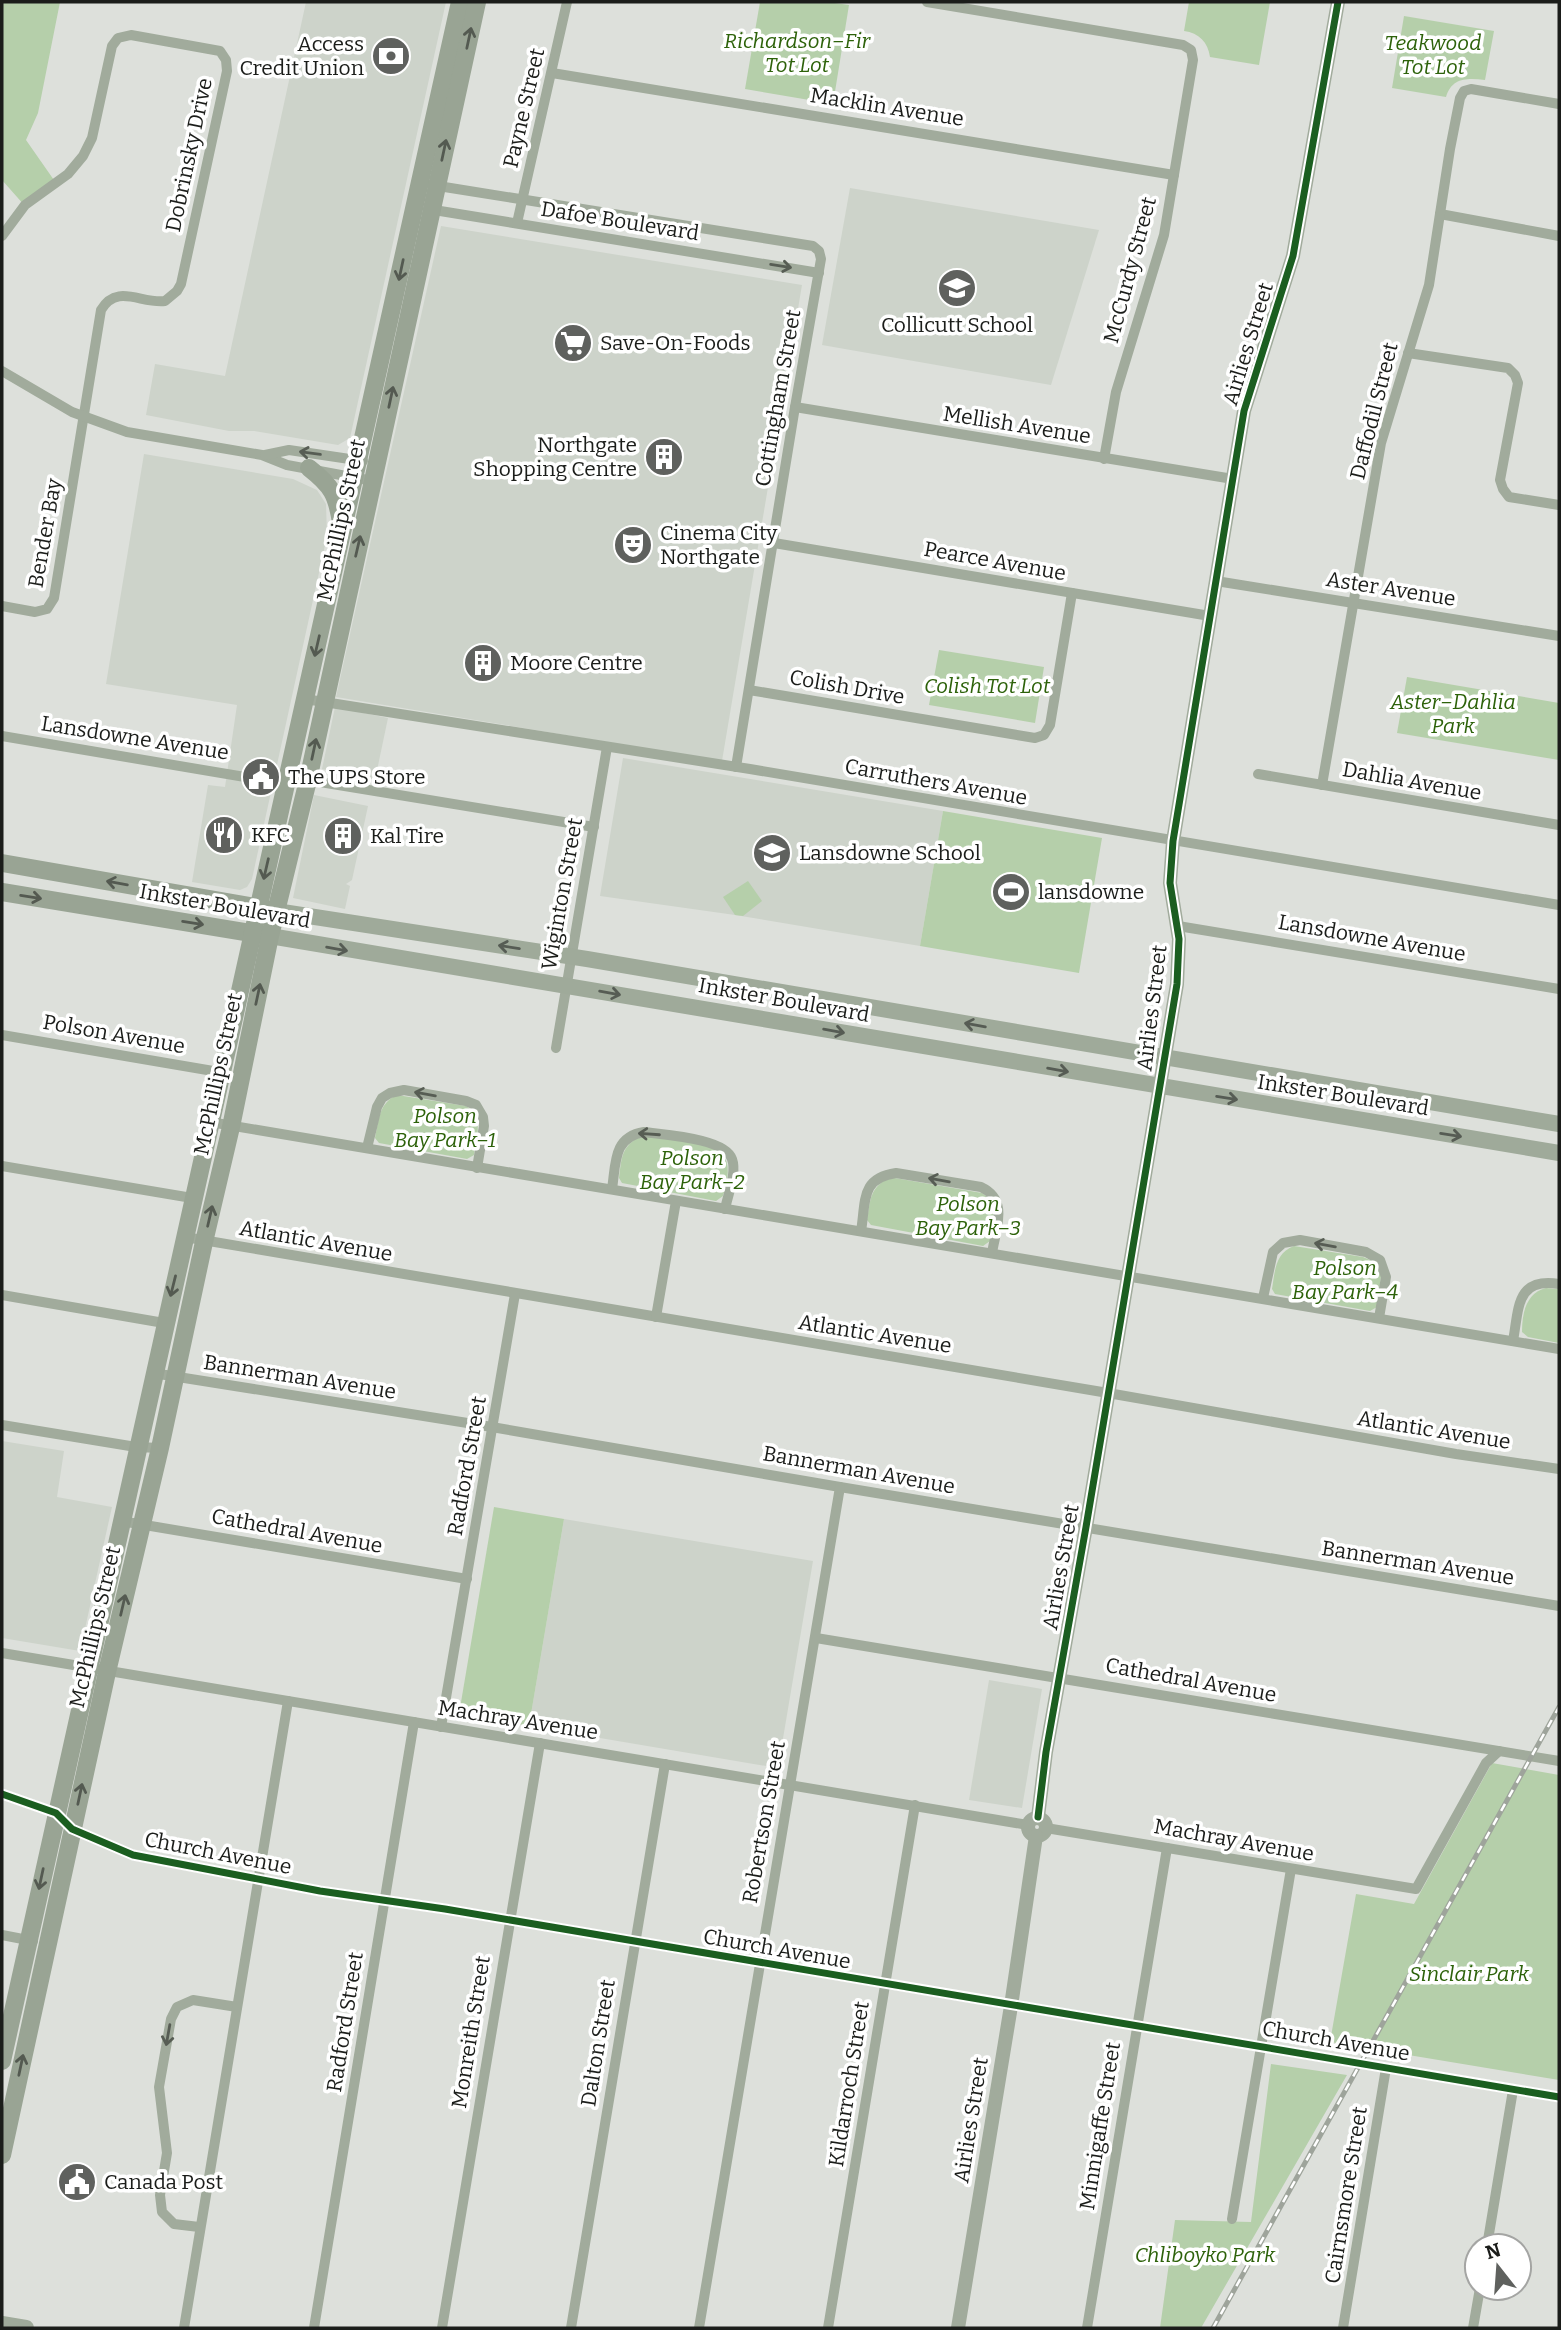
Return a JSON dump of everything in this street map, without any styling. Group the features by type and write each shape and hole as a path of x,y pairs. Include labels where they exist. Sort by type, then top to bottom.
{"main road":[{"name":"McPhillips Street","path":"2,2155 72,1829 231,1127 270,936 308,780 366,470 428,184 460,2"},
{"name":"McPhillips Street","path":"428,184 477,2"},
{"path":"309,468 325,480 332,490 338,505 342,532"},
{"name":"McPhillips Street","path":"2,2061 136,1447 185,1237 219,1072 342,532 366,470"},
{"name":"Inkster Boulevard","path":"2,863 1559,1124"},
{"name":"Inkster Boulevard","path":"2,892 1559,1153"},
{"path":"2,2325 26,2328"}],"street":[{"name":"Payne Street","path":"517,223 567,2"},
{"name":"McCurdy Street","path":"927,2 1183,45 1191,50 1193,60 1164,235 1116,392 1104,459"},
{"name":"Airlies Street","path":"958,2328 1011,2006 1046,1752 1177,984 1178,926 1170,883 1172,841 1244,411 1293,256 1338,2"},
{"name":"Dobrinsky Drive","path":"2,236 26,205 68,174 83,156 92,138 113,46 118,38 131,34 220,51 226,60 227,71 181,284 165,301 120,295 106,302 102,310 84,416"},
{"name":"Macklin Avenue","path":"552,73 1174,175"},
{"name":"Daffodil Street","path":"1322,785 1381,443 1428,292 1460,98 1464,91 1477,90 1559,104"},
{"name":"Dafoe Boulevard","path":"428,184 813,246"},
{"name":"Dafoe Boulevard","path":"423,208 819,272"},
{"path":"1440,214 1559,236"},
{"name":"Cottingham Street","path":"736,767 821,259 819,251 813,246"},
{"path":"1408,353 1508,369 1515,375 1518,383 1500,480 1503,489 1509,497 1559,505"},
{"path":"2,371 72,412 127,432 262,455 287,465 366,470"},
{"name":"Mellish Avenue","path":"795,407 1233,479"},
{"name":"Bender Bay","path":"2,606 35,612 47,609 54,598 84,416"},
{"path":"262,455 289,450 366,470"},
{"name":"Pearce Avenue","path":"774,543 1210,616"},
{"name":"Aster Avenue","path":"1216,581 1559,636"},
{"name":"Colish Drive","path":"749,690 1035,738 1044,735 1050,725 1072,593"},
{"name":"Carruthers Avenue","path":"305,699 736,767 1559,905"},
{"name":"Lansdowne Avenue","path":"2,736 286,784 308,780 594,827"},
{"name":"Wiginton Street","path":"556,1048 607,747"},
{"name":"Dahlia Avenue","path":"1258,774 1559,825"},
{"name":"Lansdowne Avenue","path":"1178,926 1559,989"},
{"name":"Polson Avenue","path":"2,1035 219,1072"},
{"path":"367,1149 377,1107 382,1098 404,1090 476,1105 483,1117 484,1126 477,1168"},
{"path":"210,1122 1559,1349"},
{"path":"612,1189 619,1147 632,1134 644,1132 714,1144 725,1148 732,1157 734,1168 725,1209"},
{"path":"2,1166 192,1198"},
{"path":"861,1231 868,1187 882,1175 896,1173 981,1187 991,1192 999,1209 992,1253"},
{"path":"656,1317 676,1201"},
{"name":"Atlantic Avenue","path":"185,1237 1456,1454 1559,1469"},
{"path":"1263,1298 1273,1252 1283,1243 1300,1240 1366,1252 1380,1260 1386,1277 1379,1318"},
{"path":"1513,1341 1521,1298 1526,1290 1545,1282 1559,1284"},
{"name":"Radford Street","path":"442,1727 515,1294"},
{"path":"2,1295 164,1323"},
{"name":"Bannerman Avenue","path":"153,1373 493,1427 1559,1606"},
{"path":"2,1425 136,1447 160,1448"},
{"name":"Robertson Street","path":"699,2328 841,1487"},
{"name":"Cathedral Avenue","path":"121,1521 467,1579"},
{"name":"Cathedral Avenue","path":"816,1638 1559,1761"},
{"name":"Machray Avenue","path":"2,1653 1416,1889 1486,1763 1499,1751"},
{"path":"184,2328 288,1701"},
{"name":"Radford Street","path":"314,2328 414,1722"},
{"name":"Monreith Street","path":"442,2328 540,1743"},
{"name":"Dalton Street","path":"571,2328 665,1764"},
{"name":"Church Avenue","path":"2,1794 56,1813 72,1829 133,1854 259,1879 1559,2097"},
{"name":"Kildarroch Street","path":"828,2328 915,1805"},
{"name":"Minnigaffe Street","path":"1087,2328 1167,1848"},
{"path":"1232,2219 1291,1869"},
{"path":"2,1936 48,1943"},
{"path":"199,2227 174,2224 162,2212 160,2195 167,2153 159,2087 171,2019 177,2007 193,2000 237,2007"},
{"name":"Cairnsmore Street","path":"1343,2328 1386,2068"},
{"path":"1489,2232 1513,2090"},
{"path":"1473,2328 1478,2302"}],"shaded area":[{"path":"306,2 446,2 350,438 338,445 254,431 229,431 146,415 155,364 225,376"},
{"name":"Collicutt School","path":"850,188 1099,230 1051,385 822,345"},
{"name":"Northgate Shopping Centre","path":"441,226 802,285 722,761 336,697"},
{"path":"144,454 293,479 317,490 326,504 327,536 252,879 247,887 240,890 192,882 208,785 225,787 237,705 106,684"},
{"path":"335,707 388,718 375,780 322,769"},
{"name":"Lansdowne School","path":"623,758 943,811 920,946 600,896"},
{"path":"314,795 368,806 352,880 346,884 350,886 345,909 293,898"},
{"path":"2,1441 64,1451 57,1497 112,1507 80,1651 2,1638"},
{"path":"564,1519 813,1561 778,1768 529,1726"},
{"path":"989,1680 1042,1689 1022,1808 969,1800"}],"green space":[{"path":"2,2 60,2 38,113 26,140 56,183 25,206 2,180"},
{"name":"Richardson–Fir Tot Lot","path":"760,2 828,2 849,5 833,104 745,89"},
{"path":"1189,2 1270,2 1259,65 1210,57 1202,39 1184,31"},
{"name":"Teakwood Tot Lot","path":"1404,16 1494,31 1485,80 1467,79 1456,82 1446,97 1392,88"},
{"name":"Colish Tot Lot","path":"939,650 1044,667 1035,723 929,705"},
{"name":"Aster–Dahlia Park","path":"1407,677 1559,703 1559,760 1397,733"},
{"name":"lansdowne","path":"943,811 1102,838 1079,973 920,946"},
{"path":"748,881 762,901 743,916 735,915 723,897"},
{"name":"Polson Bay Park–1","path":"397,1095 466,1106 472,1111 477,1122 478,1135 474,1155 467,1159 379,1143 375,1138 381,1112 387,1102"},
{"name":"Polson Bay Park–2","path":"640,1136 687,1141 720,1152 728,1167 723,1196 716,1201 622,1183 619,1178 624,1153"},
{"name":"Polson Bay Park–3","path":"889,1177 982,1193 993,1209 990,1241 983,1246 871,1225 867,1220 870,1200 878,1186"},
{"name":"Polson Bay Park–4","path":"1294,1246 1363,1257 1375,1262 1381,1276 1377,1307 1370,1311 1275,1294 1272,1289 1277,1263 1283,1253"},
{"path":"1546,1288 1559,1289 1559,1343 1528,1337 1522,1332 1526,1305 1534,1294"},
{"path":"494,1507 564,1519 529,1726 459,1714"},
{"name":"Sinclair Park","path":"1492,1763 1559,1775 1559,2080 1330,2042 1356,1894 1414,1904"},
{"name":"Chliboyko Park","path":"1271,2064 1347,2075 1201,2328 1160,2328 1175,2220 1251,2222"}],"railway":[{"path":"1213,2328 1559,1707"}],"cycle path":[{"path":"1038,1817 1046,1752 1177,984 1179,939 1170,883 1173,841 1244,411 1293,256 1338,2"},
{"path":"2,1794 56,1813 72,1829 133,1855 320,1891 445,1909 1559,2097"}],"place":[{"name":"Access Credit Union","path":"391,56"},
{"name":"Collicutt School","path":"957,288"},
{"name":"Save-On-Foods","path":"573,343"},
{"name":"Northgate Shopping Centre","path":"664,457"},
{"name":"Cinema City Northgate","path":"633,545"},
{"name":"Moore Centre","path":"483,663"},
{"name":"The UPS Store","path":"261,777"},
{"name":"KFC","path":"224,835"},
{"name":"Kal Tire","path":"343,836"},
{"name":"Lansdowne School","path":"772,853"},
{"name":"lansdowne","path":"1011,892"},
{"name":"Canada Post","path":"77,2182"}]}
